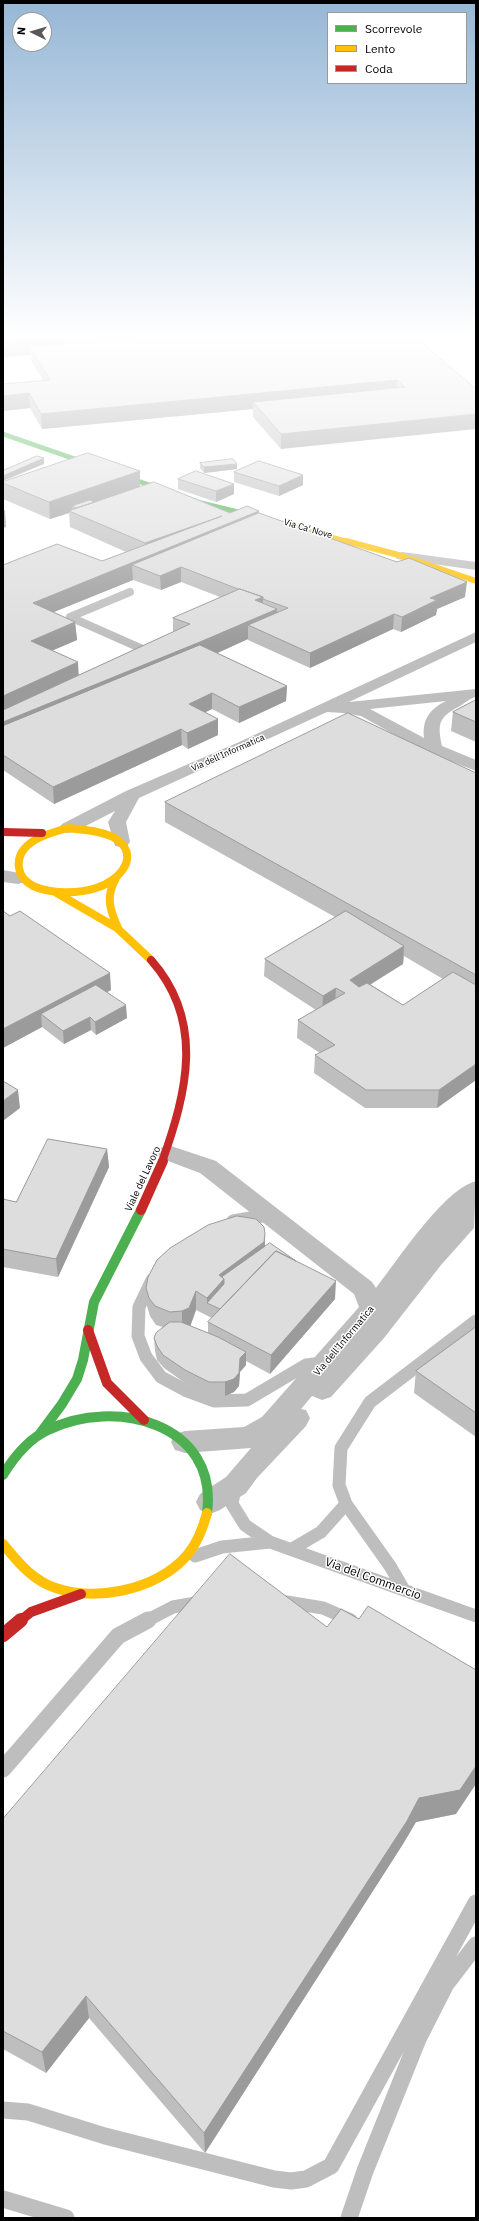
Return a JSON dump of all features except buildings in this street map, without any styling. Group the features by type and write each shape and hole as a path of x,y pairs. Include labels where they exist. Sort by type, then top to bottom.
{"street":[{"name":"Via Ca' Nove","path":"16,439 201,503 278,521 402,556 476,581"},
{"path":"402,556 476,566"},
{"path":"449,649 476,636"},
{"name":"Via dell'Informatica","path":"68,828 132,795 449,649 476,650"},
{"path":"407,669 406,678 411,688 436,697"},
{"path":"347,707 474,692"},
{"path":"434,748 430,726 434,716 444,708 474,692"},
{"name":"Via dell'Informatica","path":"323,708 347,707 372,714 420,743 476,766"},
{"path":"121,842 117,822 132,795"},
{"name":"Viale del Lavoro","path":"116,878 88,890 55,892 40,889 11,877 11,860 16,849 28,840 44,833 68,828 98,831 121,842 128,850 129,860 125,870 116,878 109,889 109,908 119,930"},
{"name":"Viale del Lavoro","path":"3,832 44,833"},
{"name":"Viale del Lavoro","path":"39,1435 67,1396 80,1370 91,1311 97,1294 130,1232 168,1153 180,1107 185,1072 184,1021 176,996 165,978 144,953 119,930 55,892"},
{"path":"168,1153 208,1167 363,1288 368,1296 372,1308"},
{"name":"Via dell'Informatica","path":"184,1442 249,1438 271,1425 372,1308 454,1205 476,1189"},
{"name":"Via dell'Informatica","path":"210,1502 236,1485 247,1470 285,1432 375,1331 432,1259 466,1222 476,1207"},
{"name":"Viale del Lavoro","path":"88,1330 108,1383 144,1420"},
{"name":"Viale del Lavoro","path":"3,1475 16,1454 39,1435 59,1424 87,1417 123,1415 159,1425 184,1442 199,1460 208,1480 210,1502 206,1523 200,1537 182,1562 153,1582 118,1593 81,1594 52,1587 27,1574 9,1555 3,1544"},
{"name":"Viale del Lavoro","path":"3,1635 31,1612 81,1594"}],"lane":[{"path":"130,592 70,617 147,650 134,657"},
{"path":"218,1226 246,1218 268,1215"},
{"path":"158,1269 138,1307 138,1336 146,1358 161,1377 187,1391 214,1401 231,1402 247,1400 306,1365 326,1363"},
{"path":"404,1590 390,1566 346,1504 339,1485 341,1448 370,1402 476,1321"},
{"name":"Via del Commercio","path":"236,1485 232,1504 245,1525 270,1542 476,1616"},
{"path":"292,1549 321,1532 346,1504"},
{"name":"Via del Commercio","path":"182,1562 209,1550 239,1544 270,1542"},
{"path":"264,1598 323,1608 365,1626"},
{"path":"3,1769 118,1636 173,1607 219,1599"},
{"path":"3,2110 28,2112 105,2136 263,2178 289,2182 311,2178 331,2166 476,1903"},
{"path":"349,2218 365,2171 418,2039 446,1984 476,1945"},
{"path":"3,2199 66,2218"}],"traffic: fast":[{"path":"16,439 201,503 259,517"},
{"path":"39,1435 62,1404 77,1379 83,1360 94,1302 141,1210"},
{"path":"3,1475 17,1455 34,1439 47,1430 69,1421 94,1416 120,1416 145,1420 168,1430 187,1444 201,1464 209,1489 207,1513"}],"traffic: slow":[{"path":"259,517 402,556 476,581"},
{"path":"68,828 102,833 113,837 122,844 127,851 128,859 120,873 105,884 96,888 81,891 58,891 43,889 30,884 19,871 18,862 20,854 33,841 51,833 68,828"},
{"path":"116,878 110,892 109,904 119,930"},
{"path":"55,892 117,928 151,960"},
{"path":"3,1544 26,1570 47,1585 78,1593 102,1593 126,1589 150,1582 170,1570 188,1555 201,1536 207,1513"}],"traffic: jam":[{"path":"3,832 42,833"},
{"path":"141,1210 161,1165 178,1114 186,1061 186,1035 182,1011 170,984 151,960"},
{"path":"88,1330 107,1383 144,1420"},
{"path":"3,1635 31,1612 81,1594"}]}
